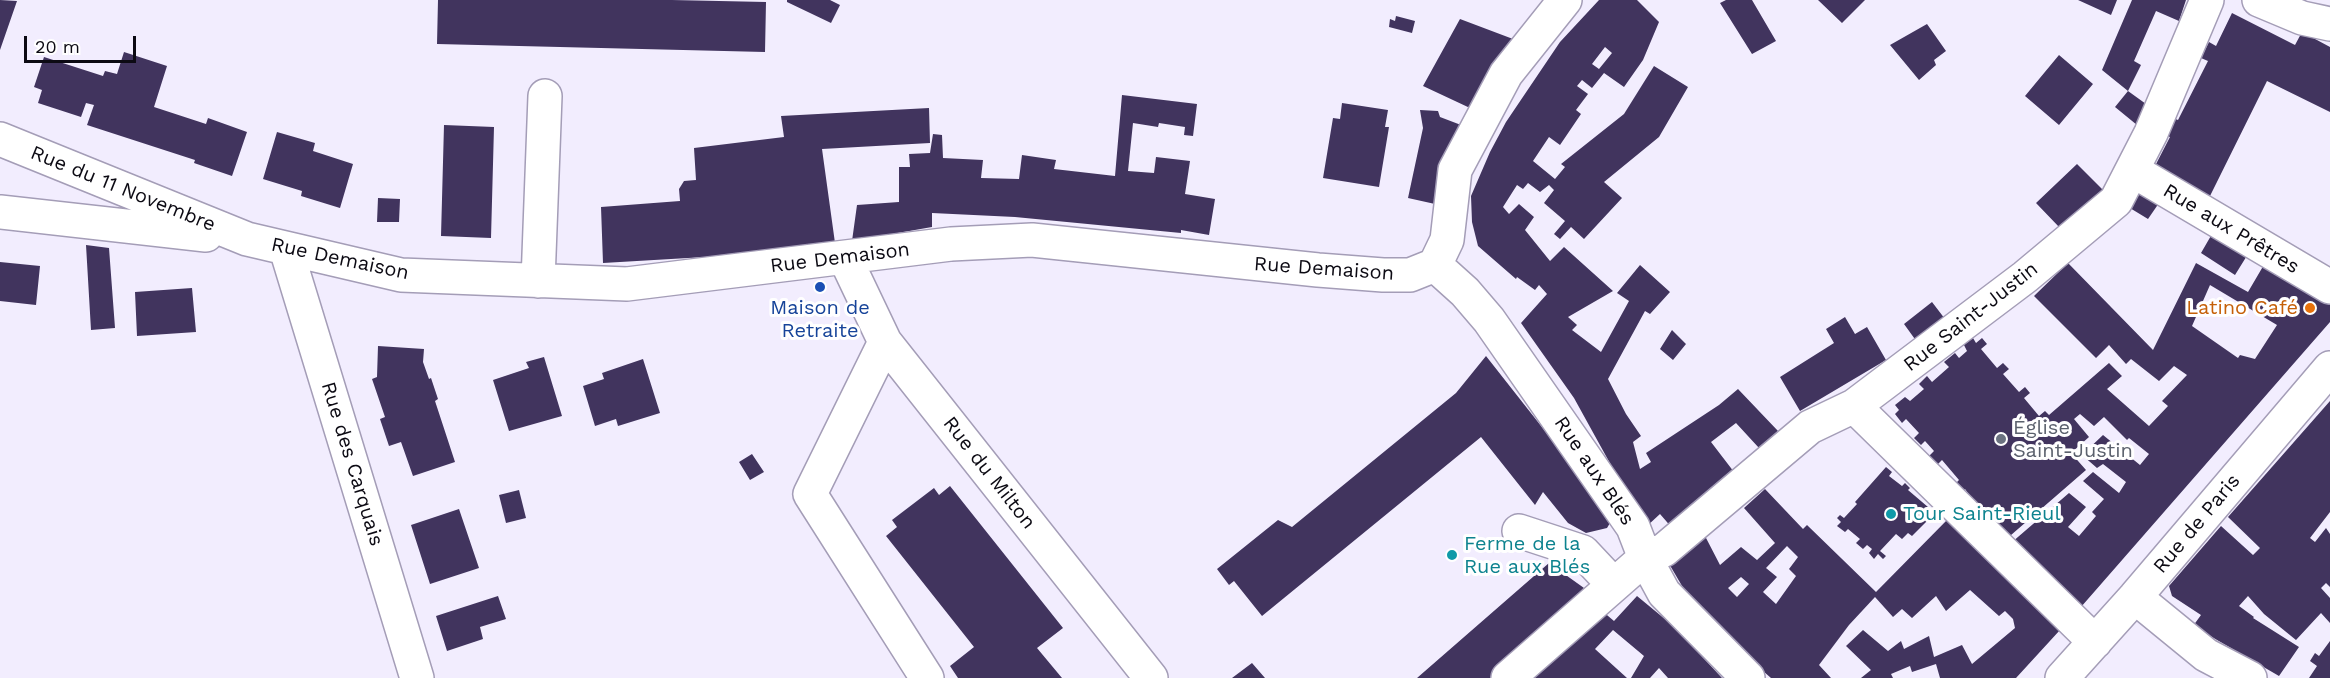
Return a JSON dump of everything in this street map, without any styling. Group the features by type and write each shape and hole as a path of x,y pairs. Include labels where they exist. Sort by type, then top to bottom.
{"street":[{"path":"1435,265 1447,240 1455,170 1506,74 1565,0"},
{"name":"Rue Saint-Justin","path":"1645,558 1664,550 1810,427 1854,406 2025,277 2116,201 2151,133 2207,0"},
{"path":"2259,0 2302,18 2330,24"},
{"path":"538,280 545,96"},
{"name":"Rue du 11 Novembre","path":"0,139 247,239"},
{"name":"Rue aux Prêtres","path":"2132,170 2330,287"},
{"path":"0,212 247,239"},
{"name":"Rue Demaison","path":"247,239 401,275 627,284 951,244 1032,240 1383,275 1410,275 1435,265"},
{"name":"Rue des Carquais","path":"286,249 417,678"},
{"name":"Rue du Milton","path":"845,258 885,342 1151,678"},
{"name":"Rue aux Blés","path":"1435,265 1465,292 1489,320 1633,527 1645,558 1664,593 1748,678"},
{"path":"885,342 810,494 927,678"},
{"name":"Rue de Paris","path":"2062,678 2135,597 2330,368"},
{"path":"1854,406 2095,642"},
{"path":"1519,531 1583,552 1614,585"},
{"path":"1508,678 1645,558"},
{"path":"2135,597 2206,655 2250,678"}],"building":[{"path":"0,0 17,1 0,50"},
{"path":"438,0 766,2 765,52 437,44"},
{"path":"787,0 830,0 840,5 831,23"},
{"path":"1599,0 1637,0 1659,22 1643,60 1624,87 1604,73 1592,88 1582,80 1577,86 1588,94 1576,110 1581,114 1560,145 1549,137 1533,161 1555,179 1565,167 1561,164 1624,114 1654,66 1688,87 1659,137 1604,182 1622,198 1584,239 1571,227 1560,239 1554,234 1565,221 1544,203 1554,190 1549,185 1540,192 1528,183 1523,189 1517,185 1503,207 1509,214 1519,204 1534,217 1525,230 1550,261 1564,247 1613,291 1568,317 1577,325 1572,330 1601,352 1629,301 1617,293 1640,265 1670,292 1650,314 1645,311 1608,379 1626,414 1641,436 1633,442 1640,469 1651,462 1646,453 1719,405 1738,389 1778,431 1759,448 1736,423 1711,442 1734,472 1673,529 1660,514 1647,526 1574,398 1521,323 1547,294 1539,285 1535,290 1517,277 1516,279 1478,246 1472,222 1471,196 1490,152 1506,122 1560,42","holes":["1605,47 1612,53 1599,69 1592,64"]},
{"path":"1726,0 1752,0 1776,41 1752,54 1720,3"},
{"path":"1818,0 1865,0 1842,23"},
{"path":"2078,0 2117,0 2111,15"},
{"path":"2132,0 2186,0 2179,21 2156,11 2134,61 2141,65 2128,91 2102,70"},
{"path":"2232,13 2295,45 2302,32 2330,47 2330,112 2267,81 2210,196 2155,166 2170,137 2165,135 2173,118 2178,120 2208,61 2201,58 2209,42 2216,46"},
{"path":"1396,16 1415,21 1412,33 1389,27 1390,19 1395,21"},
{"path":"1460,19 1513,39 1470,108 1423,86"},
{"path":"1927,24 1946,51 1934,60 1936,65 1919,80 1890,45"},
{"path":"124,52 167,66 154,107 206,124 208,118 247,132 232,176 194,163 195,160 87,125 94,105 86,103 81,117 38,103 42,90 34,87 44,57 103,76 105,71 117,74"},
{"path":"2059,55 2093,84 2059,125 2025,96"},
{"path":"2128,91 2146,104 2137,125 2115,107"},
{"path":"1122,95 1197,104 1193,136 1184,135 1185,127 1159,123 1158,127 1133,123 1128,171 1154,173 1156,157 1190,161 1185,194 1215,199 1209,235 1181,230 1181,233 1015,217 932,213 932,227 852,241 857,205 899,202 899,167 910,167 909,154 930,153 933,134 942,135 943,158 983,160 981,178 1019,179 1022,155 1056,160 1054,169 1115,176"},
{"path":"1342,103 1388,110 1385,127 1389,127 1379,187 1323,178 1333,118 1340,119"},
{"path":"929,108 930,143 822,149 835,243 705,257 603,263 601,207 680,201 679,189 684,181 696,180 694,148 784,137 781,116"},
{"path":"1420,110 1438,111 1440,117 1461,125 1435,204 1408,198 1423,128"},
{"path":"444,125 494,127 491,238 441,236"},
{"path":"277,132 315,143 313,151 353,164 340,208 301,196 302,191 263,179"},
{"path":"2077,164 2105,192 2060,228 2036,203"},
{"path":"2142,193 2159,203 2148,219 2125,205 2135,194"},
{"path":"378,198 400,199 399,222 377,222"},
{"path":"2212,234 2248,254 2235,275 2201,253"},
{"path":"86,245 109,248 115,328 91,330"},
{"path":"0,262 40,266 36,305 0,301"},
{"path":"2068,263 2153,350 2196,263 2248,292 2265,263 2330,300 2330,322 2081,607 2011,543 2069,493 2086,507 2068,527 2079,536 2096,516 2092,512 2104,499 2083,481 2093,472 2119,493 2126,482 2103,464 2097,468 2082,455 2103,435 2140,465 2149,454 2129,438 2127,440 2104,417 2094,426 2080,414 2074,419 2089,437 2071,453 2086,470 2003,542 1965,489 1961,493 1954,485 1959,480 1942,460 1938,464 1929,456 1934,451 1925,441 1921,445 1914,438 1919,433 1906,419 1902,423 1895,414 1899,410 1895,405 1905,397 1910,401 1924,389 1919,384 1927,376 1932,382 1949,367 1944,362 1955,353 1959,358 1967,351 1964,345 1973,338 1976,343 1982,338 1987,344 1981,349 1997,368 2003,363 2009,369 2003,374 2019,392 2025,387 2030,393 2024,398 2039,416 2045,411 2049,415 2109,363 2122,376 2107,389 2149,426 2168,406 2162,401 2187,375 2174,366 2159,381 2131,359 2126,364 2109,345 2096,358 2034,296","holes":["2210,285 2277,325 2255,359 2240,355 2238,358 2192,326"]},
{"path":"192,288 196,332 137,336 135,292"},
{"path":"1932,302 1945,319 1917,342 1904,324"},
{"path":"1845,317 1855,334 1867,327 1886,360 1800,411 1780,377 1834,343 1826,329"},
{"path":"1672,330 1686,344 1673,360 1660,349"},
{"path":"378,346 424,349 423,362 438,399 435,401 455,462 413,476 401,442 389,446 380,419 385,417 372,379 377,377"},
{"path":"1486,356 1608,511 1610,523 1607,528 1586,533 1568,523 1543,492 1535,505 1481,437 1262,616 1234,581 1229,585 1217,569 1278,520 1292,527 1456,393"},
{"path":"544,357 562,416 509,431 493,380 529,368 526,362"},
{"path":"643,359 660,413 618,426 616,419 595,426 583,386 604,379 602,373"},
{"path":"2330,401 2330,512 2310,538 2315,542 2326,528 2330,534 2330,587 2326,583 2321,588 2330,598 2330,623 2321,613 2296,640 2264,614 2248,596 2239,606 2253,618 2299,647 2279,676 2193,626 2201,615 2172,596 2169,586 2221,526 2253,555 2260,548 2228,517"},
{"path":"752,454 764,472 750,480 739,462"},
{"name":"Tour Saint-Rieul","path":"1886,467 1892,472 1889,476 1902,486 1905,483 1910,488 1908,490 1935,513 1912,536 1908,533 1902,539 1896,534 1880,551 1886,556 1883,559 1878,554 1874,559 1869,553 1872,549 1867,545 1863,549 1856,543 1860,539 1848,529 1845,532 1837,526 1841,522 1837,518 1840,515 1844,518"},
{"path":"950,486 1063,628 1037,648 1062,678 958,678 950,666 974,647 886,536 897,527 892,520 934,488 939,495"},
{"path":"1765,489 1803,529 1807,525 1876,592 1947,520 2060,630 2016,678 1940,678 1936,664 1912,672 1910,666 1891,674 1893,678 1861,678 1871,670 1846,646 1863,630 1888,651 1901,641 1904,649 1929,636 1934,657 1962,645 1972,664 2015,628 2013,619 2005,611 1999,616 1970,590 1946,611 1936,596 1912,618 1902,609 1893,617 1875,597 1849,625 1819,665 1831,678 1771,678 1699,615 1668,562 1705,536 1720,565 1741,547 1757,560 1775,543 1744,508","holes":["1787,546 1798,557 1789,569 1796,576 1776,604 1763,592 1777,577 1766,568","1741,577 1749,584 1737,597 1728,588"]},
{"path":"519,490 526,518 506,523 499,495"},
{"path":"459,509 479,568 430,584 411,525"},
{"path":"1549,563 1584,588 1579,603 1493,678 1417,678"},
{"path":"498,596 506,619 480,627 483,639 447,651 436,616"},
{"path":"1637,596 1700,648 1697,651 1722,678 1668,678 1659,668 1650,678 1631,678 1644,656 1613,630 1595,649 1627,678 1530,678 1601,610 1614,621"},
{"path":"2330,641 2330,678 2309,678 2317,666 2310,661 2315,653 2319,656"},
{"path":"1252,663 1265,678 1232,678"}],"place":[{"name":"Maison de Retraite","path":"820,287"},
{"name":"Latino Café","path":"2310,308"},
{"name":"Église Saint-Justin","path":"2001,439"},
{"name":"Tour Saint-Rieul","path":"1891,514"},
{"name":"Ferme de la Rue aux Blés","path":"1452,555"}]}
